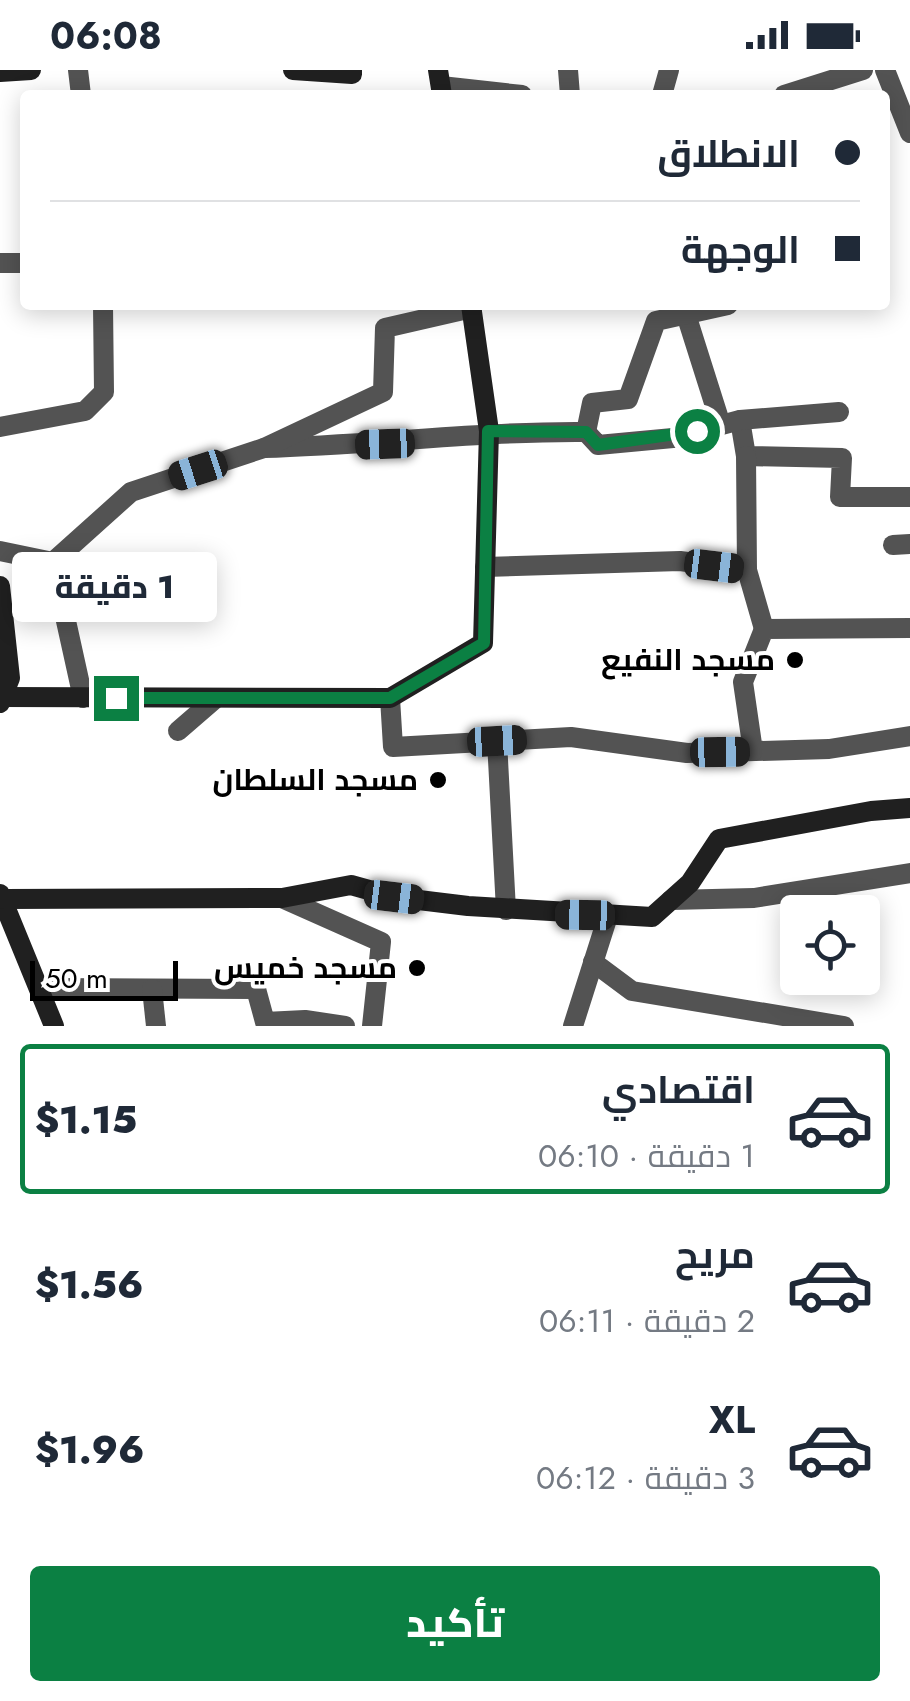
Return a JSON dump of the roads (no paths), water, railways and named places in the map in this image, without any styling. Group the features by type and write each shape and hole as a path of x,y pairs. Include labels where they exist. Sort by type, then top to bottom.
{"street":[{"path":"0,72 31,70"},
{"path":"293,70 352,70"},
{"path":"820,83 863,70"},
{"path":"885,70 910,133"},
{"path":"441,84 485,90"},
{"path":"0,427 85,411 104,392 102,310"},
{"path":"53,562 131,492 264,448 383,392 385,328 455,310"},
{"path":"0,586 10,678 1,699 390,698 484,643 488,431 472,310"},
{"path":"586,432 592,402 628,399 656,321 684,310 746,456 747,570 764,629 743,682 754,751"},
{"path":"264,448 385,444 488,431 586,432 598,445 673,438 730,422 839,412"},
{"path":"746,456 842,458 840,496 910,497"},
{"path":"0,551 53,562"},
{"path":"53,562 83,698"},
{"path":"485,568 680,562 747,570"},
{"path":"764,629 910,628"},
{"path":"390,698 393,747 571,737 687,752 754,751 829,749 910,736"},
{"path":"178,732 215,699"},
{"path":"497,741 506,910"},
{"path":"54,1026 2,896 282,898 350,885 394,897 506,910 652,916 690,883 719,839 871,811 910,808"},
{"path":"671,900 754,898 910,872"},
{"path":"282,898 381,942 372,1026"},
{"path":"573,1026 608,916"},
{"path":"594,962 632,991 844,1026"},
{"path":"41,988 256,989 266,1022 306,1020 346,1026"},
{"path":"152,988 156,1026"}],"place":[{"name":"مسجد النفيع","path":"795,660"},
{"name":"مسجد السلطان","path":"438,780"},
{"name":"مسجد خميس","path":"417,968"}]}
